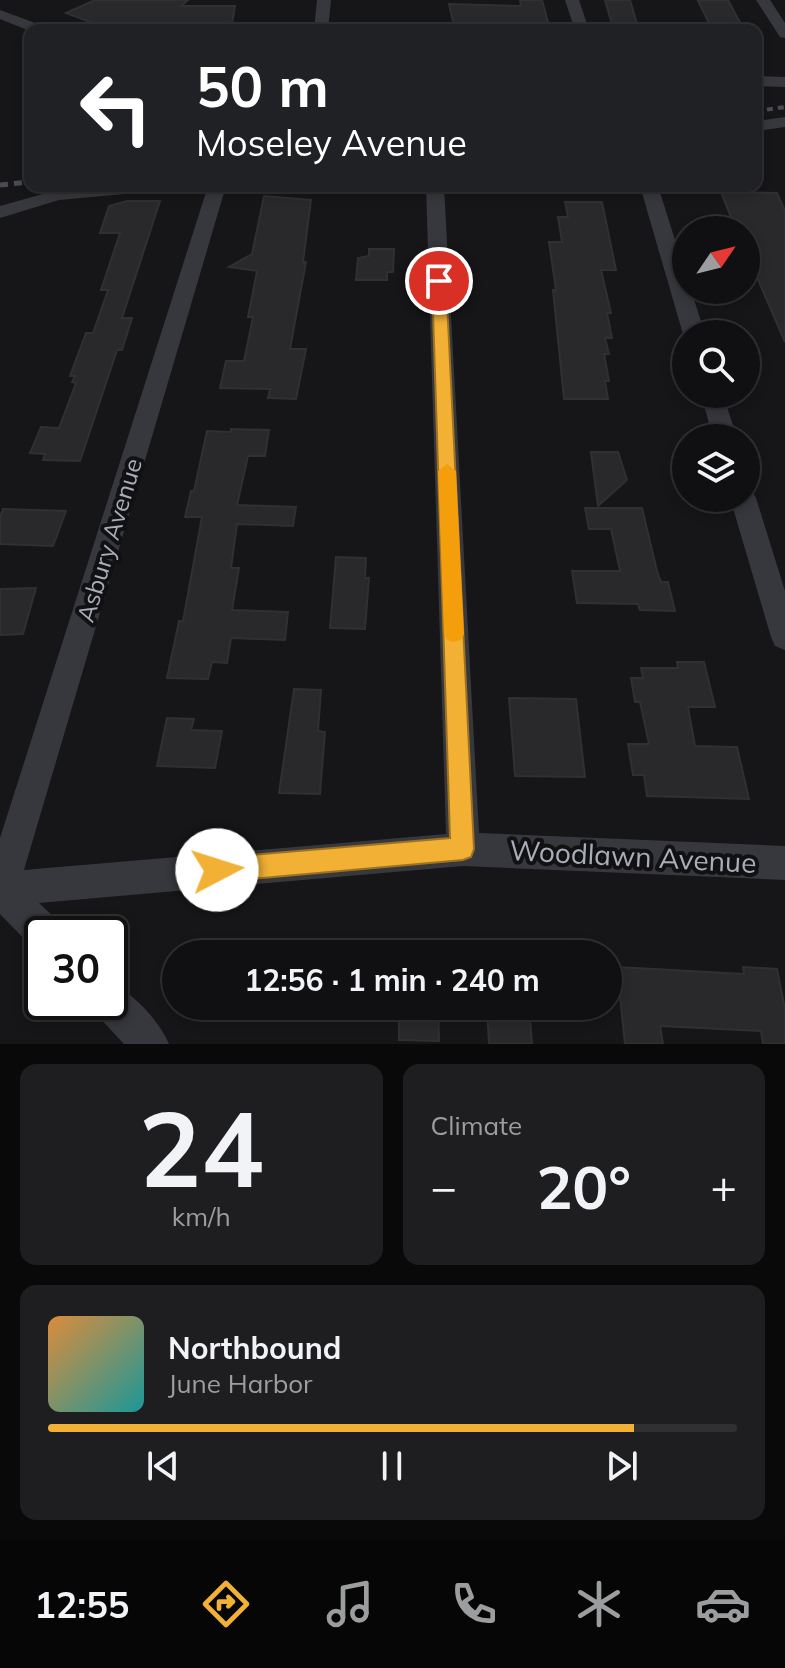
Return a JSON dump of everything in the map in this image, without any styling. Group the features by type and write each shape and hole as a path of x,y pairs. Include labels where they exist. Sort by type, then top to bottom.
{"street":[{"path":"322,24 324,0"},
{"path":"572,0 580,24"},
{"path":"763,0 785,34"},
{"path":"0,14 26,24"},
{"path":"762,81 785,82"},
{"path":"762,125 785,122"},
{"path":"0,212 57,195 90,192"},
{"name":"Asbury Avenue","path":"1,890 215,192"},
{"path":"435,192 463,849"},
{"path":"651,192 690,320"},
{"path":"747,512 785,637"},
{"name":"Woodlawn Avenue","path":"1,890 463,849 785,863"},
{"path":"1,890 27,916"},
{"path":"127,1020 150,1044"}],"building":[{"path":"95,0 188,0 181,6 235,6 232,24 95,24 66,13"},
{"path":"520,0 542,0 548,24 454,24 449,4 521,6"},
{"path":"605,0 630,0 637,24 612,24"},
{"path":"728,0 741,24 710,24 698,1"},
{"path":"721,192 777,193 785,211 785,342 760,284 760,216 730,216"},
{"path":"264,196 311,200 303,262 306,262 290,349 306,349 296,399 268,398 270,389 220,388 226,361 244,361 253,317 248,317 257,271 229,267 252,254"},
{"path":"127,201 160,201 122,318 132,318 122,350 117,350 80,461 43,460 45,454 30,453 41,427 59,428 76,383 72,382 75,376 70,376 86,333 93,333 108,290 101,290 120,233 100,233 109,206"},
{"path":"565,202 602,202 616,270 601,270 611,313 607,313 612,338 605,338 609,354 604,354 609,381 605,381 608,399 564,399 553,290 556,290 549,242 562,242 558,217 568,217"},
{"path":"369,249 394,249 393,272 387,272 387,280 356,280 358,258 369,256"},
{"path":"231,429 269,430 265,456 248,456 237,505 296,507 293,526 237,524 231,568 239,568 232,610 288,612 285,640 231,638 227,663 212,662 208,679 167,678 179,621 183,621 202,517 185,517 191,491 194,491 207,431 231,432"},
{"path":"591,452 618,452 627,480 598,506"},
{"path":"585,508 642,508 657,571 661,582 668,582 675,611 640,610 638,604 577,603 572,571 620,571 611,529 589,529"},
{"path":"3,509 66,511 53,546 0,544"},
{"path":"336,557 366,558 365,578 369,578 365,629 330,628"},
{"path":"36,588 23,634 0,635 0,589"},
{"path":"677,662 704,662 715,707 688,707 695,746 737,747 749,799 647,796 644,775 633,775 628,744 649,744 640,702 635,702 631,678 643,678 641,668 678,668"},
{"path":"294,689 321,690 318,731 325,732 320,794 279,793"},
{"path":"509,698 576,699 585,777 515,776"},
{"path":"167,718 194,719 191,730 222,731 215,768 157,766"},
{"path":"622,967 744,974 743,967 777,969 785,1009 785,1044 763,1044 761,1031 660,1026 663,1044 625,1044"},
{"path":"399,1020 438,1020 439,1041 399,1040"},
{"path":"488,1020 530,1020 532,1044 489,1044"}],"railway":[{"path":"762,110 785,107"},
{"path":"0,185 24,183"}],"slow traffic":[{"path":"447,471 454,634"}],"route":[{"path":"217,870 463,849 439,281"}]}
